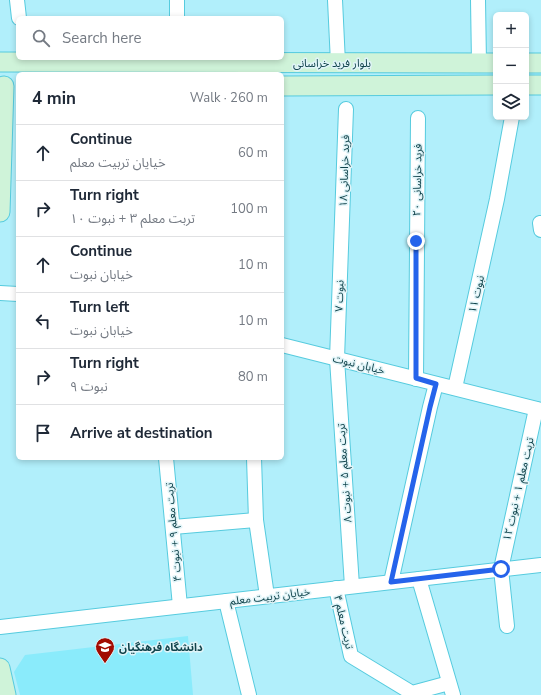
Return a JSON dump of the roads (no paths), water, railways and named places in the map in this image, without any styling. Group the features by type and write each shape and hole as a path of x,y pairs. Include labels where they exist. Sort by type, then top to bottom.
{"street":[{"path":"18,0 19,16"},
{"path":"177,0 177,16"},
{"path":"335,0 338,63"},
{"path":"478,0 488,63"},
{"name":"بلوار فرید خراسانی","path":"0,62 22,60 176,60 338,63 488,63"},
{"path":"529,64 541,64"},
{"name":"بلوار فرید خراسانی","path":"284,86 493,85"},
{"path":"529,85 541,85"},
{"path":"0,212 7,86"},
{"name":"فرید خراسانی ۱۸","path":"342,233 346,109"},
{"name":"فرید خراسانی ۲۰","path":"416,378 418,118"},
{"name":"نبوت ۱۱","path":"455,388 497,199 511,120"},
{"name":"نبوت ۷","path":"337,359 342,233"},
{"path":"0,293 16,294"},
{"name":"خیابان نبوت","path":"284,346 539,409"},
{"name":"تربت معلم ۵ + نبوت ۸","path":"337,359 352,586"},
{"path":"391,582 436,384"},
{"name":"تربت معلم ۱ + نبوت ۱۲","path":"507,626 501,569 539,409"},
{"name":"تربت معلم ۹ + نبوت ۴","path":"166,460 180,606"},
{"path":"254,460 256,520 267,596"},
{"path":"172,527 256,520"},
{"name":"خیایان تربیت معلم","path":"0,627 541,565"},
{"path":"419,579 451,689"},
{"name":"تربت معلم ۴","path":"336,588 351,656 412,693 451,689"},
{"path":"226,601 250,695"},
{"path":"0,668 6,695"}],"place":[{"name":"دانشگاه فرهنگیان","path":"105,664"}]}
